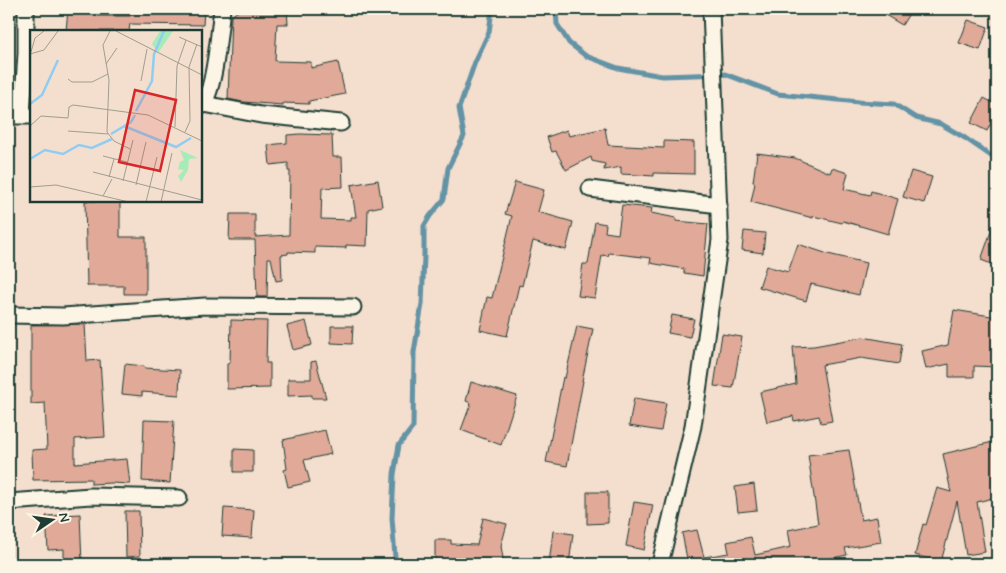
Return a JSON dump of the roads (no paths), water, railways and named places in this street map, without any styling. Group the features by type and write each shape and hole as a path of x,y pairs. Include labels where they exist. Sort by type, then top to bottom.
{"street":[{"path":"21,116 26,53 26,9"},
{"path":"222,9 211,88 203,105 261,116 341,123"},
{"path":"660,564 693,426 720,240 710,9"},
{"path":"590,189 719,205"},
{"path":"9,315 63,316 205,306 353,307"},
{"path":"9,502 92,496 179,498"}],"waterway":[{"path":"393,564 395,557 392,518 394,474 399,445 413,427 414,352 422,304 424,226 444,199 448,168 464,136 459,108 475,62 489,32 492,9"},
{"path":"556,9 557,24 569,43 586,56 618,68 662,76 725,74 778,94 894,104 916,118 941,124 997,160"}]}
